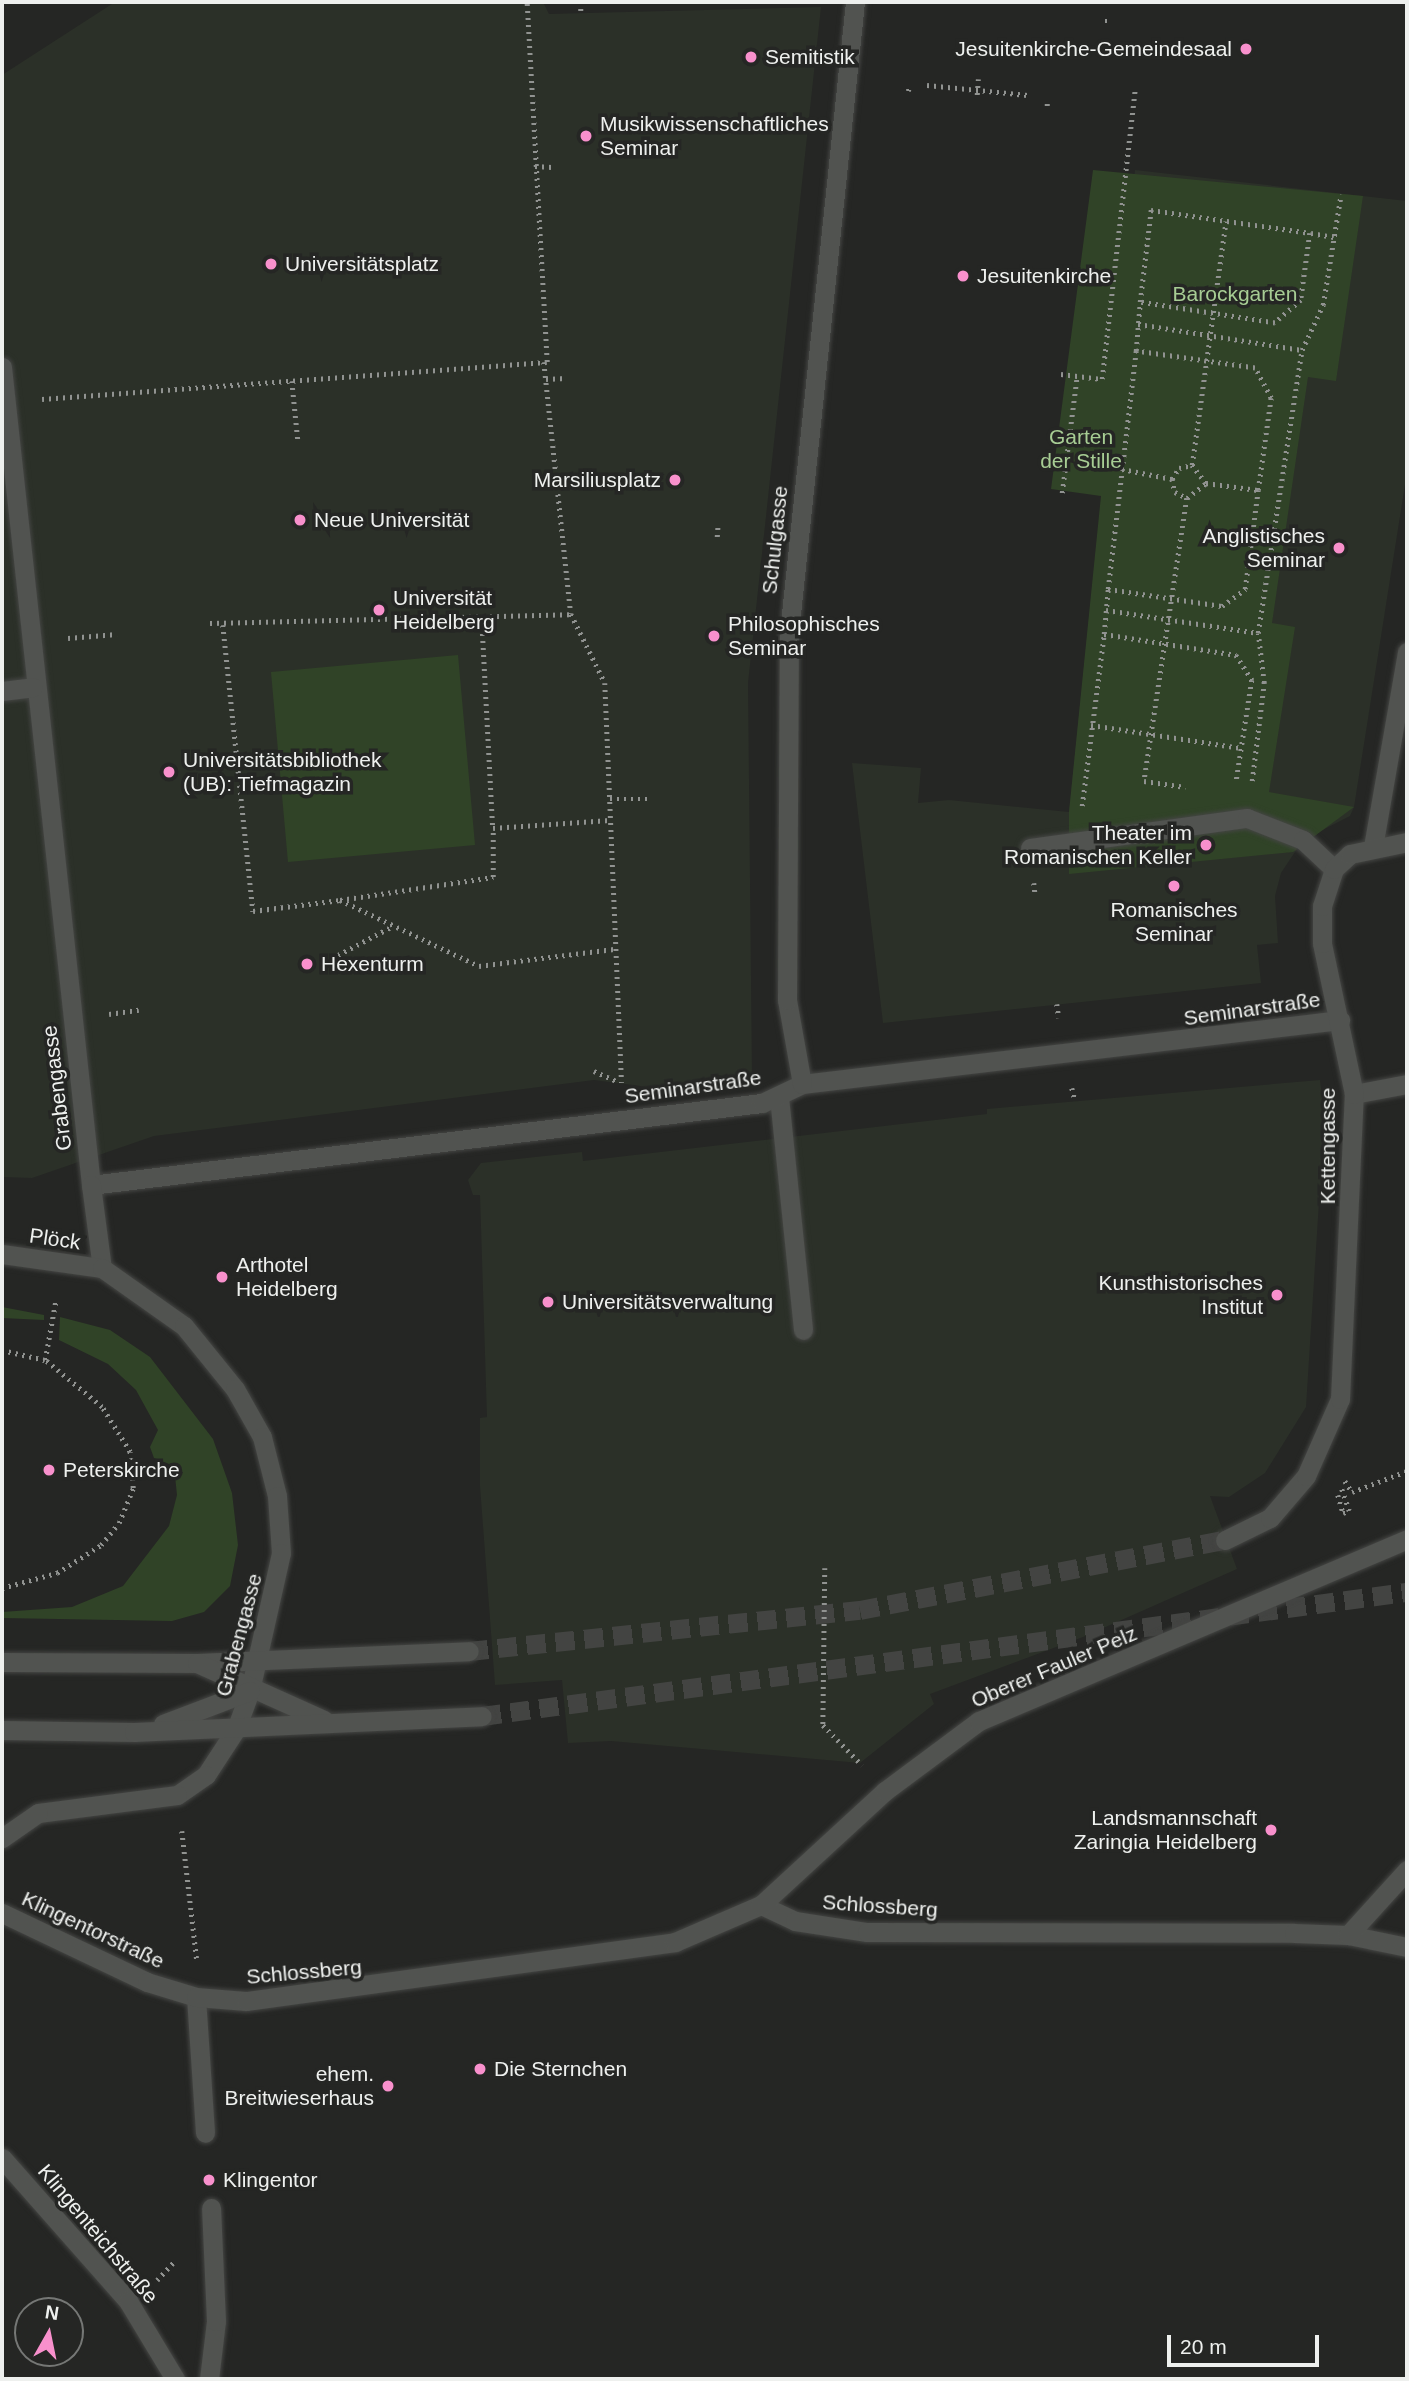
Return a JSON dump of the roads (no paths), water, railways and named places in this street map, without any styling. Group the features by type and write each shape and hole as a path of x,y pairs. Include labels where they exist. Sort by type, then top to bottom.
{"street":[{"name":"Schulgasse","path":"802,1084 787,1000 789,634 855,2"},
{"name":"Grabengasse","path":"2,367 33,687 102,1268 184,1326 235,1389 262,1437 277,1496 282,1553 260,1661 236,1729 206,1774 177,1795 38,1813 2,1838"},
{"path":"1373,847 1407,652"},
{"path":"2,691 33,687"},
{"path":"1030,848 1247,818 1303,840 1334,869 1373,847 1407,842"},
{"name":"Kettengasse","path":"1226,1540 1270,1518 1299,1485 1340,1399 1354,1094 1321,923 1334,869"},
{"name":"Seminarstraße","path":"91,1185 779,1097 802,1084 1340,1020"},
{"path":"1354,1094 1407,1084"},
{"path":"779,1097 803,1329"},
{"name":"Plöck","path":"2,1254 102,1268"},
{"name":"Oberer Fauler Pelz","path":"761,1905 885,1791 979,1721 1407,1539"},
{"path":"2,1662 197,1663 468,1651"},
{"path":"197,1663 250,1690 335,1724"},
{"path":"134,1732 217,1708 250,1690"},
{"path":"2,1730 134,1732 482,1716"},
{"path":"1348,1935 1407,1870"},
{"name":"Schlossberg","path":"196,1997 299,1998 628,1952 704,1933 761,1905 795,1921 867,1932 1348,1935 1407,1947"},
{"name":"Klingentorstraße","path":"2,1913 124,1973 196,1997"},
{"path":"196,1997 205,2133"},
{"name":"Klingenteichstraße","path":"2,2158 128,2301 175,2379"},
{"path":"209,2379 216,2321 211,2208"}],"tunnel":[{"path":"469,1651 860,1610 1225,1540"},
{"path":"482,1716 1407,1592"}],"place":[{"name":"Jesuitenkirche-Gemeindesaal","path":"1246,49"},
{"name":"Semitistik","path":"751,57"},
{"name":"Musikwissenschaftliches Seminar","path":"586,136"},
{"name":"Universitätsplatz","path":"271,264"},
{"name":"Jesuitenkirche","path":"963,276"},
{"name":"Marsiliusplatz","path":"675,480"},
{"name":"Neue Universität","path":"300,520"},
{"name":"Anglistisches Seminar","path":"1339,548"},
{"name":"Universität Heidelberg","path":"379,610"},
{"name":"Philosophisches Seminar","path":"714,636"},
{"name":"Universitätsbibliothek (UB): Tiefmagazin","path":"169,772"},
{"name":"Theater im Romanischen Keller","path":"1206,845"},
{"name":"Romanisches Seminar","path":"1174,886"},
{"name":"Hexenturm","path":"307,964"},
{"name":"Arthotel Heidelberg","path":"222,1277"},
{"name":"Kunsthistorisches Institut","path":"1277,1295"},
{"name":"Universitätsverwaltung","path":"548,1302"},
{"name":"Peterskirche","path":"49,1470"},
{"name":"Landsmannschaft Zaringia Heidelberg","path":"1271,1830"},
{"name":"Die Sternchen","path":"480,2069"},
{"name":"ehem. Breitwieserhaus","path":"388,2086"},
{"name":"Klingentor","path":"209,2180"}],"park label":[{"name":"Barockgarten","path":"1235,294"},
{"name":"Garten der Stille","path":"1081,449"}]}
